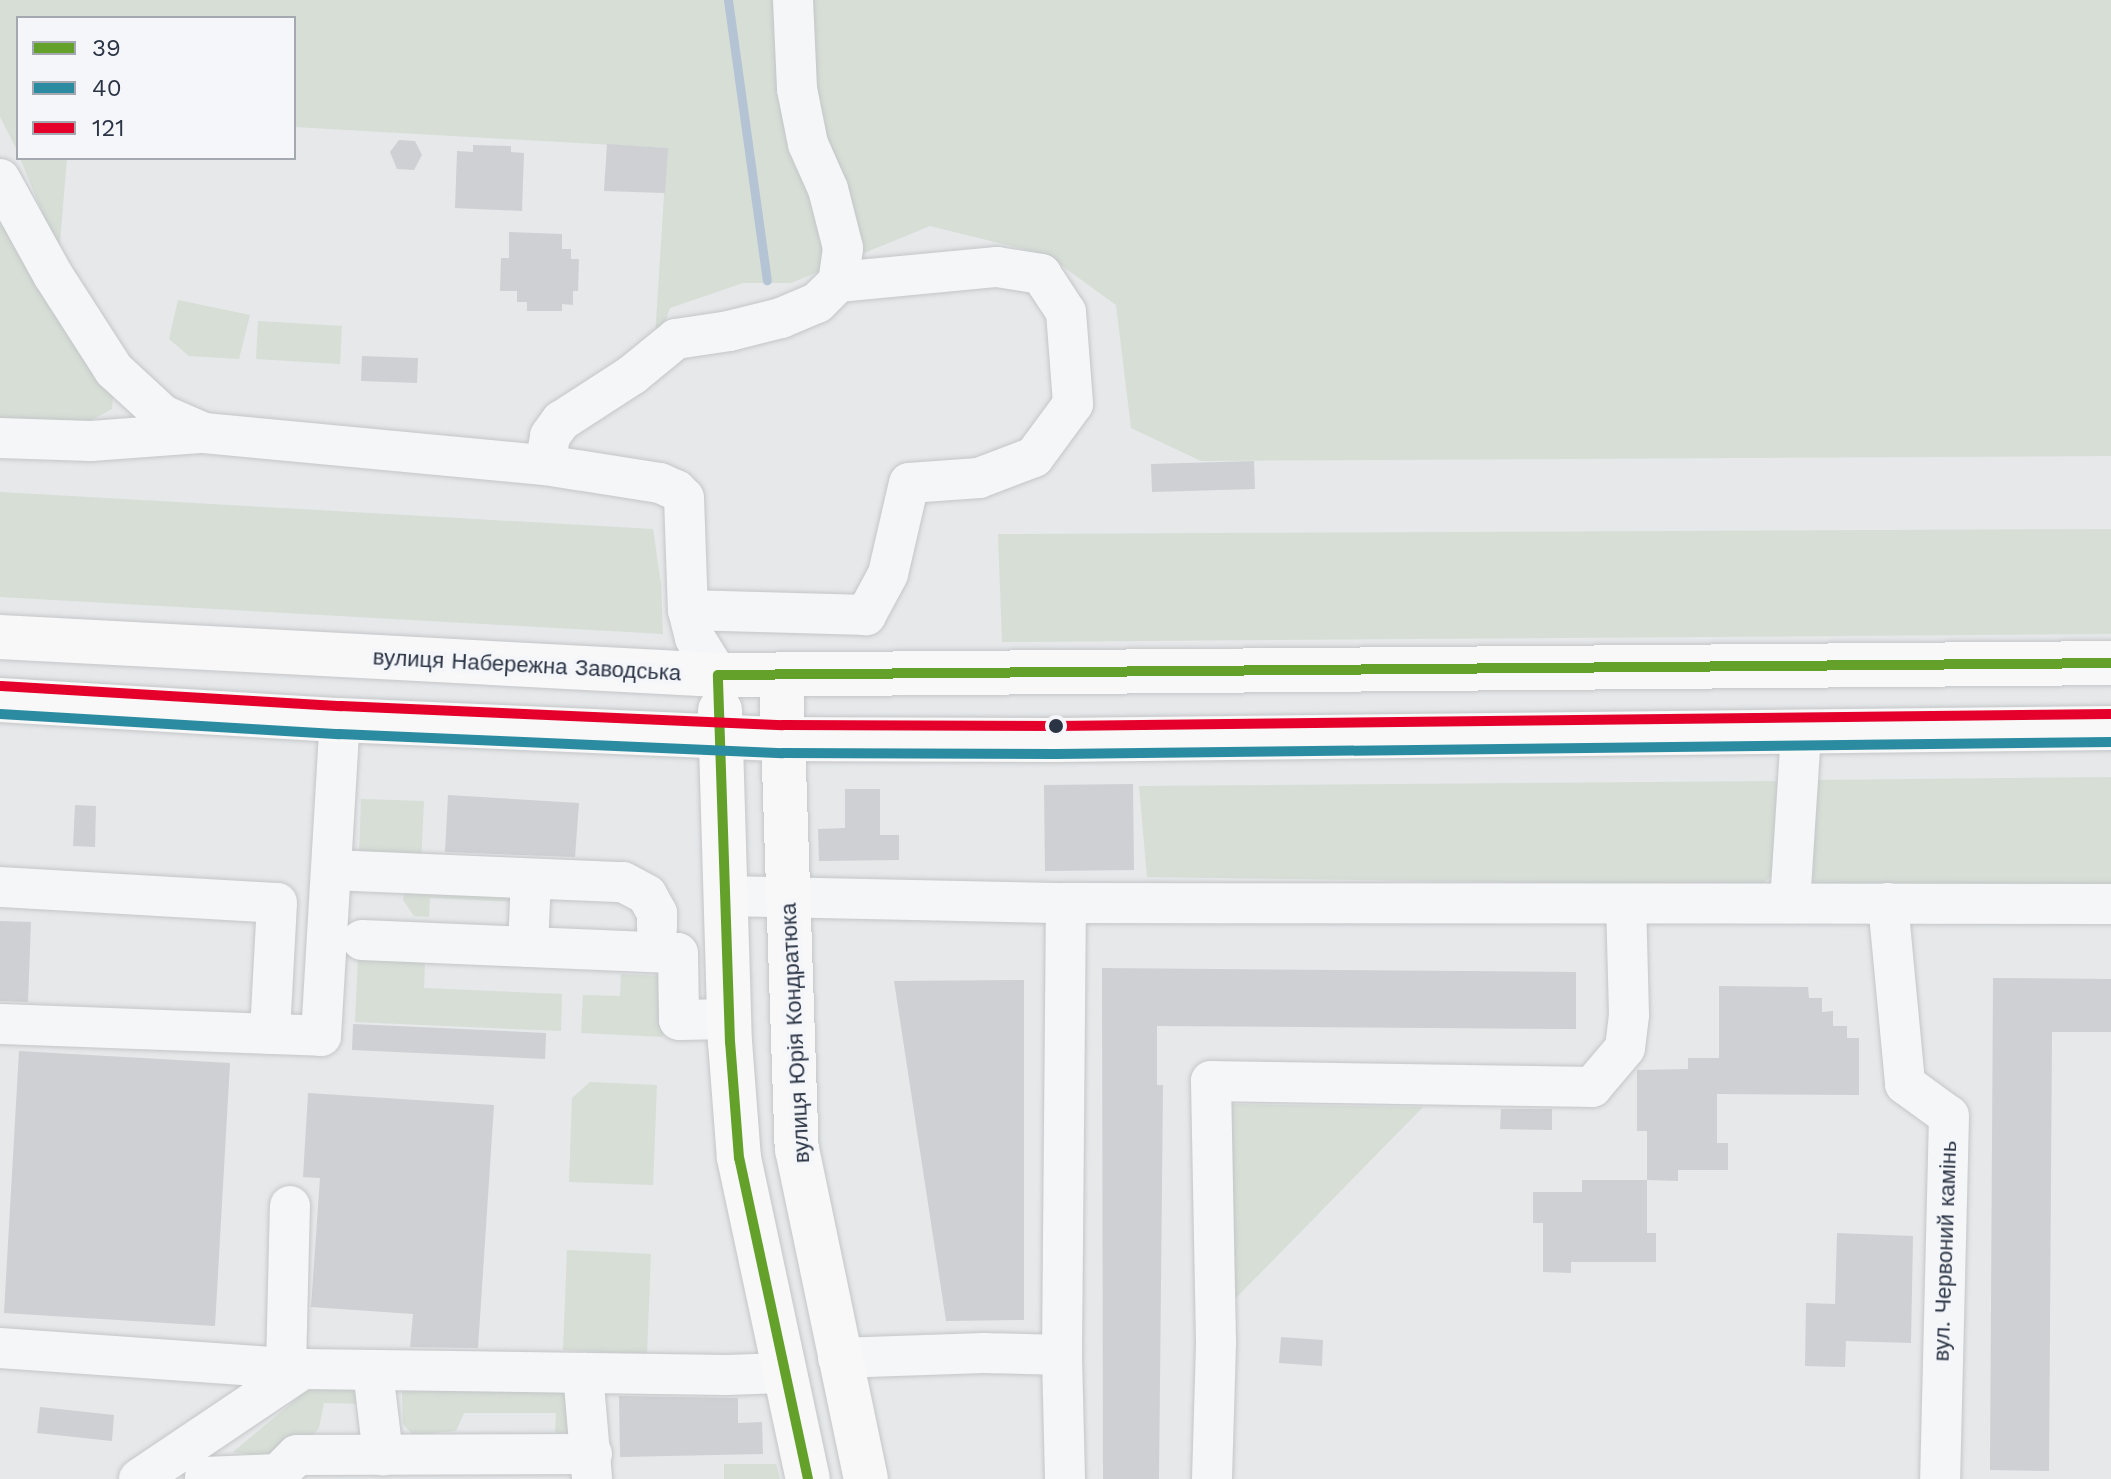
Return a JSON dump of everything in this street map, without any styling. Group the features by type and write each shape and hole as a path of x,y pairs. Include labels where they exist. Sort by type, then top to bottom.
{"main road":[{"name":"вулиця Набережна Заводська","path":"0,637 781,676 2111,663"},
{"path":"718,675 730,1019 739,1158 808,1479"},
{"name":"вулиця Юрія Кондратюка","path":"781,676 797,1149 838,1358 866,1479"},
{"path":"0,700 340,720 783,739 2111,728"}],"street":[{"path":"545,465 550,436 561,421 632,375 676,339 729,331 781,318 817,303 838,282 843,248 828,189 805,130 797,89 793,0"},
{"path":"0,179 53,275 114,370 163,415 204,433"},
{"path":"688,610 866,615 888,574 909,483 979,478 1034,457 1073,404 1066,312 1041,274 997,267 838,282"},
{"path":"0,438 91,441 204,433 545,465 660,483 676,490 684,498 688,610 695,638 718,675"},
{"path":"0,1024 321,1036 340,720"},
{"path":"1790,903 1801,732"},
{"path":"331,870 623,882 647,895 657,913 657,928"},
{"path":"528,947 531,879"},
{"path":"0,887 277,903 270,1034"},
{"path":"725,896 1066,903 2111,904"},
{"path":"1065,1479 1062,1355 1066,903"},
{"name":"вул. Червоний камінь","path":"1888,903 1905,1084 1949,1116 1940,1479"},
{"path":"1212,1479 1216,1342 1211,1081 1592,1087 1625,1048 1629,1015 1626,904"},
{"path":"362,940 678,953 679,1020 730,1019"},
{"path":"290,1206 294,1368"},
{"path":"0,1348 373,1371 784,1373"},
{"path":"838,1358 984,1353 1062,1355"},
{"path":"139,1479 294,1368"},
{"path":"373,1371 383,1455"},
{"path":"205,1477 278,1474 297,1455 383,1455 592,1466 583,1373"}],"shaded area":[{"path":"0,0 2111,0 2111,456 1201,461 1131,428 1116,305 1047,255 930,226 791,283 743,283 670,308 654,353 667,148 296,127 296,16 16,16 16,148 0,117"},
{"path":"21,160 67,160 59,254"},
{"path":"0,211 114,388 112,409 86,423 0,432"},
{"path":"178,300 250,315 239,359 189,356 169,339"},
{"path":"258,321 342,326 340,364 256,359"},
{"path":"0,492 653,529 661,584 663,634 0,597"},
{"path":"2111,529 2111,634 1002,642 998,534"},
{"path":"2111,777 2111,887 1818,887 1813,881 1817,780"},
{"path":"1779,781 1773,875 1760,886 1147,877 1139,786"},
{"path":"361,799 424,801 421,862 359,860"},
{"path":"522,886 522,902 430,898 429,917 414,916 403,900 404,891"},
{"path":"358,957 425,960 424,988 562,994 561,1031 355,1022"},
{"path":"621,974 665,976 663,1037 581,1033 583,995 620,996"},
{"path":"590,1082 657,1085 653,1185 569,1182 572,1098"},
{"path":"1222,1104 1423,1107 1230,1304"},
{"path":"567,1250 651,1254 647,1354 563,1350"},
{"path":"324,1376 362,1378 367,1404 324,1403 319,1428 303,1446 281,1459 233,1452"},
{"path":"406,1385 572,1390 577,1420 567,1433 555,1434 556,1413 464,1413 456,1431 413,1435 403,1424 402,1393"},
{"path":"724,1464 776,1464 780,1479 724,1479"}],"building":[{"path":"399,140 415,141 422,155 414,170 397,169 390,152"},
{"path":"607,144 668,148 665,193 604,191"},
{"path":"473,145 511,146 511,152 524,153 522,211 455,208 457,151 473,152"},
{"path":"509,232 562,234 562,249 571,249 571,259 579,259 578,291 573,291 573,305 562,304 562,311 527,311 527,302 517,302 517,291 500,291 501,258 509,258"},
{"path":"362,356 418,358 417,383 361,381"},
{"path":"1254,461 1255,489 1152,492 1151,464"},
{"path":"1133,784 1134,870 1045,871 1044,785"},
{"path":"845,789 880,789 880,835 899,835 899,860 819,861 818,829 845,828"},
{"path":"448,795 579,803 575,857 445,852"},
{"path":"75,805 96,806 95,847 73,846"},
{"path":"0,921 31,922 28,1002 0,1001"},
{"path":"1102,968 1576,972 1576,1029 1157,1026 1157,1085 1163,1085 1159,1479 1103,1479"},
{"path":"1993,978 2111,979 2111,1032 2052,1032 2049,1471 1990,1470"},
{"path":"1024,980 1024,1320 946,1321 894,981"},
{"path":"1719,986 1808,987 1809,998 1822,998 1822,1012 1833,1011 1833,1026 1847,1026 1847,1038 1859,1038 1859,1095 1717,1094 1717,1143 1728,1143 1728,1170 1678,1170 1678,1181 1647,1180 1647,1131 1637,1131 1637,1070 1688,1069 1688,1058 1719,1058"},
{"path":"353,1024 546,1033 545,1059 352,1050"},
{"path":"19,1051 230,1063 215,1326 4,1313"},
{"path":"308,1093 494,1105 478,1348 410,1347 413,1314 311,1307 320,1178 303,1177"},
{"path":"1501,1109 1552,1109 1552,1130 1500,1129"},
{"path":"1582,1180 1647,1180 1647,1233 1656,1233 1656,1262 1571,1262 1571,1273 1543,1272 1543,1223 1533,1223 1533,1192 1582,1192"},
{"path":"1837,1233 1913,1236 1911,1343 1846,1341 1845,1367 1805,1366 1806,1303 1835,1304"},
{"path":"1281,1337 1323,1340 1322,1366 1279,1363"},
{"path":"619,1396 738,1398 738,1423 762,1422 763,1454 620,1457"},
{"path":"40,1407 114,1415 112,1441 37,1433"}],"waterway":[{"path":"728,0 767,280"}],"transit line":[{"name":"39","path":"808,1479 739,1158 730,1042 718,675 2111,663"},
{"name":"121","path":"1,686 341,706 783,725 1056,726 2111,714"},
{"name":"40","path":"0,714 339,734 783,753 1056,754 2111,742"}]}
